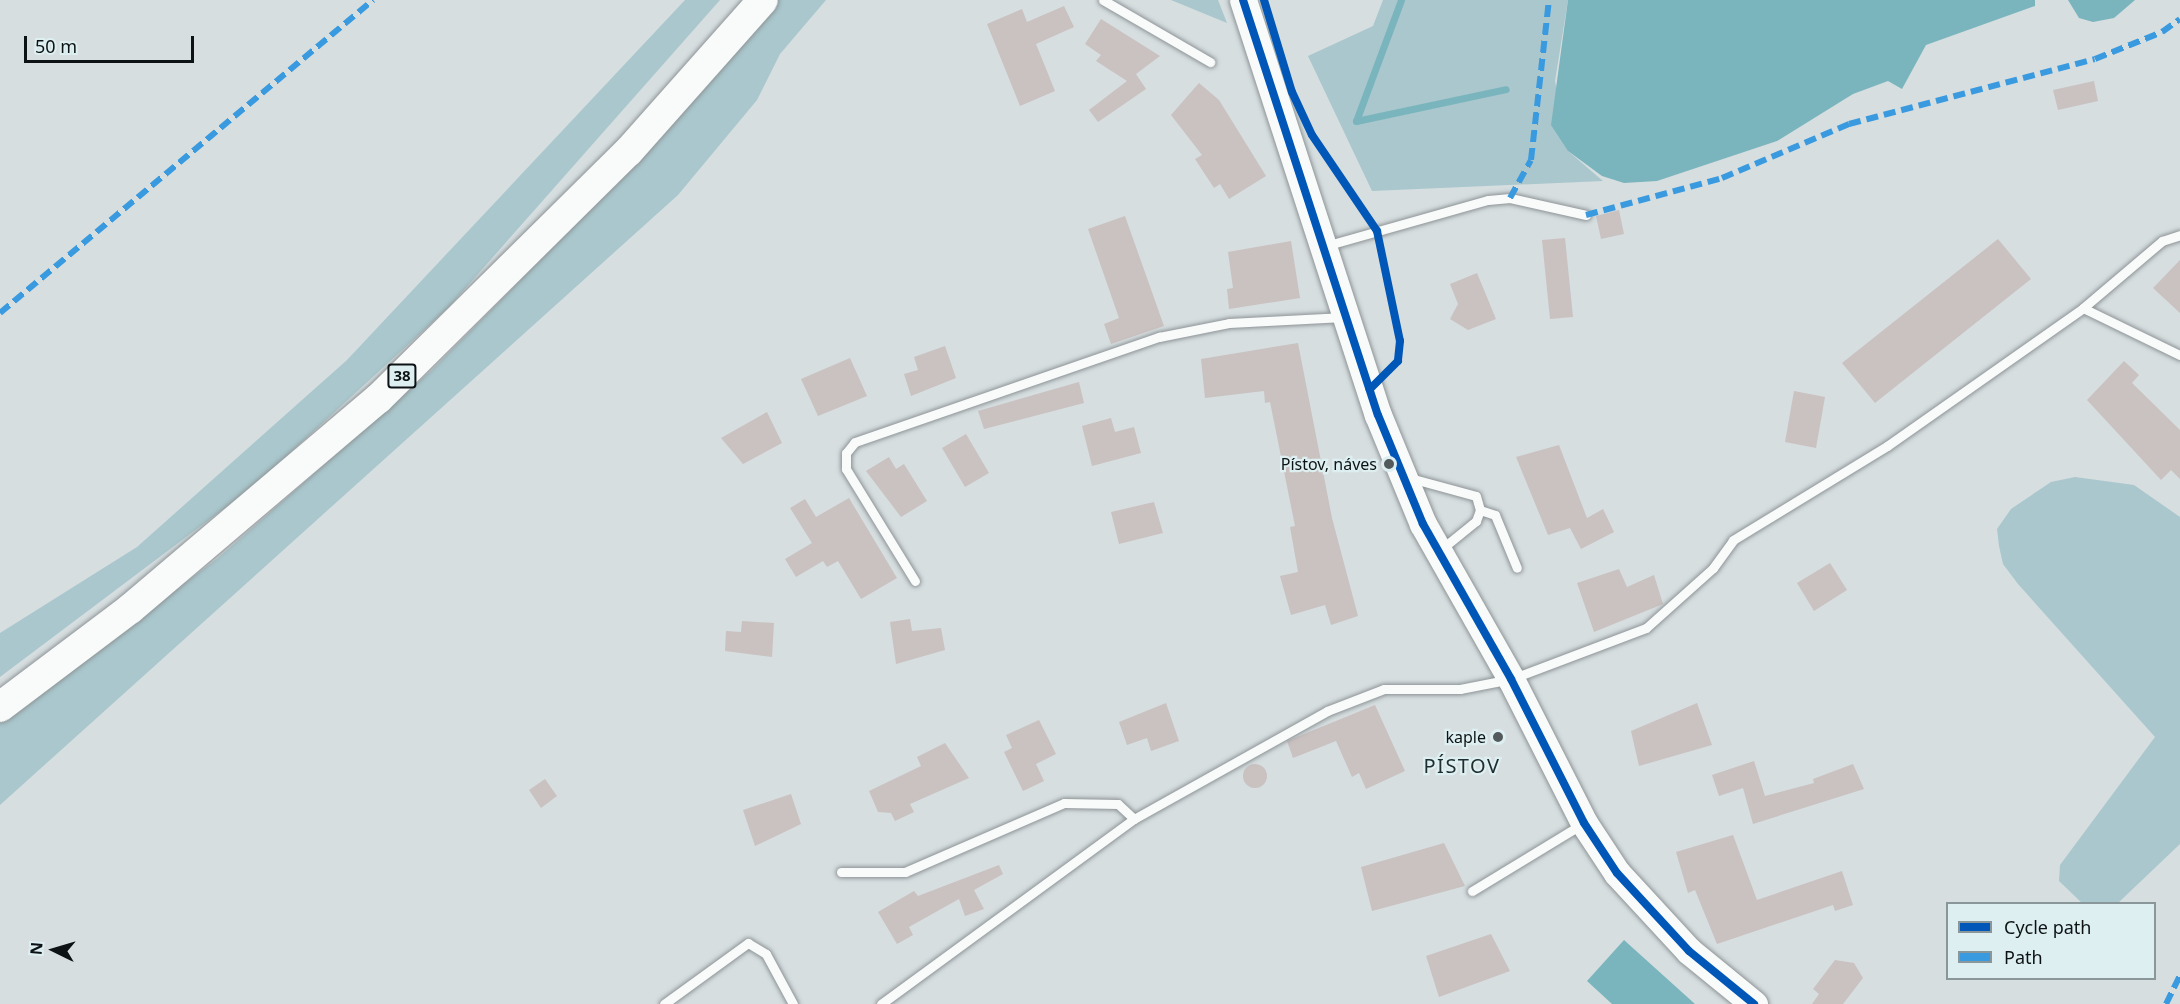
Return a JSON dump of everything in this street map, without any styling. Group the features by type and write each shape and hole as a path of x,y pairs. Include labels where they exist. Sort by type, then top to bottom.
{"main road":[{"name":"38","path":"0,707 130,609 378,399 628,152 763,0"}],"street":[{"path":"1243,0 1402,475 1438,552 1511,679 1584,823 1617,873 1689,951 1754,1004"}],"lane":[{"path":"1103,0 1210,62"},
{"path":"1326,246 1488,200 1510,198 1586,215"},
{"path":"881,1004 1134,819 1357,696 1424,686 1460,689 1511,679 1663,618 1733,540 1887,446 2083,308 2162,241 2180,235"},
{"path":"2083,308 2180,355"},
{"path":"915,581 846,469 846,453 855,442 1160,337 1229,323 1348,317"},
{"path":"1402,475 1466,490 1476,496 1480,510 1476,521 1438,552"},
{"path":"1480,510 1496,515 1517,568"},
{"path":"841,872 905,872 1064,803 1118,804 1134,819"},
{"path":"1472,891 1584,823"},
{"path":"664,1004 748,943 766,954 794,1004"}],"shaded area":[{"path":"685,0 720,0 448,308 254,486 0,677 0,633 137,547 347,360"},
{"path":"777,0 826,0 780,54 757,100 678,195 0,805 0,722 218,558 431,371 626,173"},
{"path":"1171,0 1218,0 1227,23"},
{"path":"1383,0 1568,0 1555,81 1568,151 1603,181 1372,191 1308,56 1373,26"},
{"path":"2075,477 2134,485 2180,517 2180,844 2119,902 2081,902 2059,881 2060,865 2155,737 2018,584 2003,564 1997,529 2011,509 2051,482"}],"water":[{"path":"1568,0 2035,0 2035,6 1926,45 1902,89 1888,81 1853,94 1777,141 1657,181 1624,183 1602,176 1568,151 1551,125"},
{"path":"2068,0 2135,0 2114,18 2093,22 2079,18"},
{"path":"1624,940 1695,1004 1612,1004 1587,981"}],"building":[{"path":"1064,6 1074,27 1036,44 1055,91 1020,106 987,24 1022,9 1027,22"},
{"path":"1101,19 1160,56 1136,74 1146,89 1098,122 1089,110 1127,81 1096,61 1101,55 1085,44"},
{"path":"2094,81 2098,101 2058,110 2053,90"},
{"path":"1199,83 1219,100 1266,176 1229,199 1220,184 1214,188 1195,159 1202,155 1171,115"},
{"path":"1619,210 1624,234 1601,239 1596,216"},
{"path":"1125,216 1164,326 1111,344 1104,324 1119,318 1088,229"},
{"path":"1565,238 1573,317 1550,319 1542,240"},
{"path":"1998,239 2031,279 1875,403 1842,363"},
{"path":"1291,241 1300,298 1229,309 1227,289 1233,288 1228,252"},
{"path":"2180,260 2180,313 2153,288"},
{"path":"1477,273 1496,319 1468,330 1450,319 1458,304 1450,284"},
{"path":"1298,343 1332,518 1358,616 1331,625 1325,605 1291,615 1280,576 1298,572 1290,527 1295,526 1270,402 1265,403 1264,391 1205,398 1201,359"},
{"path":"945,346 956,378 911,396 904,374 918,370 914,357"},
{"path":"850,358 867,396 818,416 801,379"},
{"path":"2124,361 2139,375 2132,383 2180,430 2180,479 2171,470 2161,480 2087,400"},
{"path":"1079,382 1084,403 984,429 978,411"},
{"path":"1794,391 1825,397 1816,448 1785,442"},
{"path":"767,412 782,443 743,464 721,438"},
{"path":"1111,418 1115,432 1134,427 1141,453 1092,466 1082,426"},
{"path":"966,434 989,473 965,487 942,448"},
{"path":"1559,445 1587,518 1603,509 1614,532 1581,549 1570,528 1548,535 1516,457"},
{"path":"889,457 896,469 904,464 927,501 901,517 866,471"},
{"path":"849,498 897,578 861,599 838,561 827,567 823,561 796,577 785,559 812,543 790,508 805,499 816,517"},
{"path":"1154,502 1163,533 1119,544 1111,512"},
{"path":"1830,563 1847,590 1814,611 1797,583"},
{"path":"1619,569 1627,587 1654,575 1663,604 1594,632 1577,583"},
{"path":"910,619 912,631 941,628 945,650 896,664 890,622"},
{"path":"742,621 774,623 772,657 725,651 726,631 741,632"},
{"path":"1166,703 1179,741 1151,751 1147,738 1127,745 1119,722"},
{"path":"1697,703 1712,745 1639,766 1631,731"},
{"path":"1375,705 1405,771 1366,789 1359,773 1352,777 1336,741 1293,758 1287,741"},
{"path":"1039,720 1056,754 1036,764 1044,781 1023,791 1004,752 1012,748 1006,735"},
{"path":"945,743 969,778 910,804 914,812 895,821 891,813 878,812 869,791 921,766 917,757"},
{"path":"1754,761 1765,796 1814,783 1813,779 1853,764 1864,789 1753,824 1743,788 1719,796 1712,775"},
{"path":"1255,764 1264,767 1267,776 1264,785 1255,788 1246,785 1243,776 1246,767"},
{"path":"545,779 557,796 541,808 529,790"},
{"path":"791,794 801,824 755,846 743,810"},
{"path":"1733,835 1757,900 1842,871 1853,905 1835,911 1833,905 1717,944 1695,890 1688,893 1676,852"},
{"path":"1444,843 1465,886 1372,911 1361,867"},
{"path":"999,865 1003,874 974,890 984,909 965,916 959,899 909,927 913,935 897,944 878,912 914,891 918,896"},
{"path":"1491,934 1510,971 1439,997 1426,956"},
{"path":"1835,960 1854,963 1863,978 1843,1004 1812,1004 1819,994 1813,989"}],"waterway":[{"path":"1356,121 1401,0"},
{"path":"1356,121 1506,89"}],"marked path":[{"path":"0,313 373,0"},
{"path":"1510,198 1531,160 1549,0"},
{"path":"1586,215 1722,178 1849,124 2095,59 2162,32 2180,19"},
{"path":"2166,1004 2180,975"}],"cycle path":[{"path":"1243,0 1378,415 1423,524 1511,679 1584,823 1617,873 1689,951 1754,1004"},
{"path":"1264,0 1292,92 1312,135 1377,231 1400,341 1398,361 1370,389"}],"place":[{"name":"Pístov, náves","path":"1389,464"},
{"name":"kaple","path":"1498,737"}],"district":[{"name":"PÍSTOV","path":"1462,765"}]}
